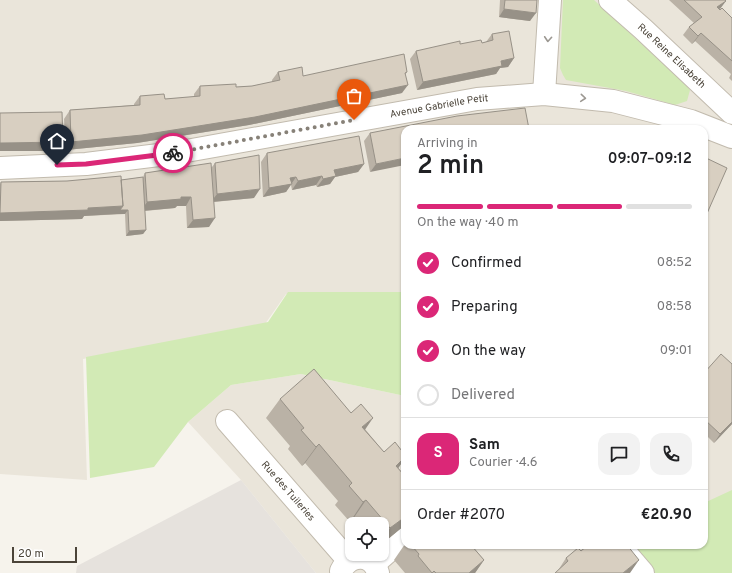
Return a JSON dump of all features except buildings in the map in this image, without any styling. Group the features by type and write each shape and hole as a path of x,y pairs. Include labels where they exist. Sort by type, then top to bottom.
{"street":[{"path":"544,94 550,0"},
{"name":"Rue Reine Elisabeth","path":"610,0 732,112"},
{"name":"Avenue Gabrielle Petit","path":"0,168 86,164 175,153 477,99 544,94 613,101 701,125"},
{"name":"Avenue Gabrielle Petit","path":"708,128 732,137"},
{"name":"Rue des Tuileries","path":"227,420 345,567"},
{"path":"345,567 355,558 362,558 369,560 376,569 401,541"},
{"path":"622,549 643,573"}],"shaded area":[{"path":"0,0 732,0 732,491 708,502 708,125 401,125 401,294 286,294 265,324 83,359 87,480 0,474"},
{"path":"301,374 401,395 401,549 632,549 653,573 316,573 241,480 188,422 231,385"},
{"path":"241,480 316,573 76,573 77,566"}],"green space":[{"path":"563,0 594,0 686,85 690,90 687,101 675,105 626,91 566,80 560,68"},
{"path":"288,292 401,292 401,395 301,374 231,385 188,422 154,467 90,478 86,357 268,322"},
{"path":"732,490 732,573 653,573 632,549 708,549 708,501"}],"way so far":[{"path":"173,153 354,120"}],"route":[{"path":"57,165 86,164 173,153"}]}
